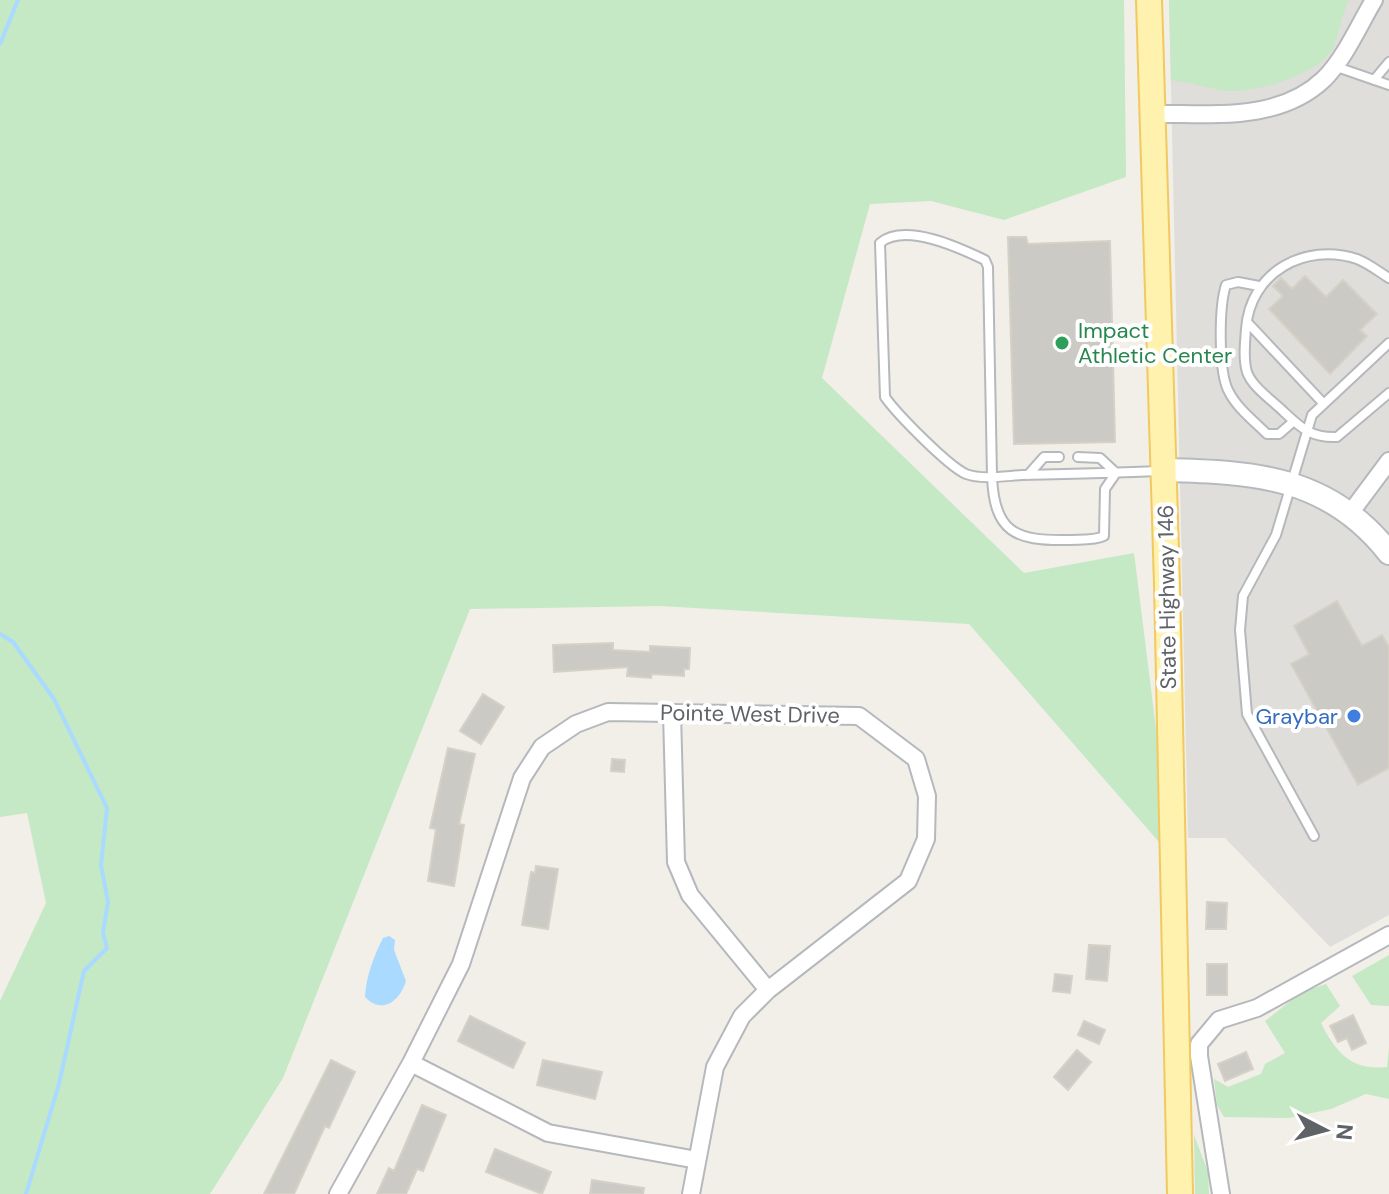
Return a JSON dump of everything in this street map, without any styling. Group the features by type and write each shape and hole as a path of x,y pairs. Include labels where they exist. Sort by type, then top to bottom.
{"main road":[{"name":"State Highway 146","path":"1149,0 1164,470 1180,1194"}],"street":[{"path":"1151,114 1261,112 1289,102 1324,79 1374,0"},
{"path":"1351,512 1389,461"},
{"path":"1164,470 1258,474 1293,484 1351,512 1367,525 1389,553"},
{"name":"Pointe West Drive","path":"338,1194 411,1063 461,964 522,778 542,747 576,724 608,712 859,716 916,759 927,796 926,839 908,881 768,990 742,1016 715,1067 691,1194"},
{"path":"672,713 676,862 690,895 768,990"},
{"path":"1221,1194 1199,1044 1219,1020 1257,1008 1389,935"},
{"path":"411,1063 548,1133 697,1160"}],"lane":[{"path":"1374,80 1389,62"},
{"path":"1333,66 1389,85"},
{"path":"1116,473 1105,489 1106,530 1100,539 1035,540 1015,533 1001,521 993,505 992,476 988,267 985,260 929,237 885,238 878,250 885,397 956,467 976,476 992,476 1116,473 1164,470"},
{"path":"1389,278 1360,260 1315,255 1274,271 1259,286 1249,305 1247,322 1247,372 1307,433 1337,437 1389,393"},
{"path":"1259,286 1238,282 1226,285 1221,305 1224,383 1230,396 1267,434 1279,434 1294,421"},
{"path":"1247,322 1323,403"},
{"path":"1314,836 1247,714 1240,630 1243,596 1276,535 1312,415 1389,343"},
{"path":"1028,475 1044,457 1059,457"},
{"path":"1078,457 1100,458 1116,473"}],"shaded area":[{"path":"1169,0 1389,0 1389,915 1330,947 1225,838 1188,838"}],"green space":[{"path":"0,0 1124,0 1126,177 1004,220 931,201 870,204 822,378 1024,573 1134,553 1172,857 969,624 660,606 470,609 283,1078 210,1194 0,1194 0,1001 46,903 27,813 0,817"},
{"path":"1169,0 1349,0 1333,48 1322,61 1279,82 1232,91 1171,80"},
{"path":"1389,955 1389,1006 1371,1005 1352,976"},
{"path":"1326,984 1340,1006 1321,1023 1339,1051 1346,1058 1364,1066 1387,1067 1389,1048 1389,1099 1366,1094 1331,1109 1288,1118 1224,1117 1217,1105 1214,1079 1228,1087 1261,1074 1265,1064 1285,1053 1265,1021 1302,992"},
{"path":"1194,1135 1208,1172 1209,1194 1195,1194"}],"water":[{"path":"389,936 395,940 394,950 406,981 395,1000 378,1005 365,997 366,989 383,938"}],"building":[{"name":"Impact Athletic Center","path":"1008,237 1026,237 1028,244 1110,241 1115,442 1014,444"},
{"path":"1305,276 1326,297 1343,280 1377,314 1360,330 1367,336 1330,374 1269,309 1283,296 1273,286 1281,278 1292,289"},
{"name":"Graybar","path":"1337,601 1362,646 1382,635 1389,647 1389,768 1358,785 1291,664 1309,654 1294,626"},
{"path":"613,643 613,650 650,652 650,646 690,648 689,669 684,669 684,676 652,674 651,678 627,676 628,667 554,672 553,645"},
{"path":"483,694 504,707 481,744 460,731"},
{"path":"448,748 475,754 459,824 464,825 454,886 428,881 436,829 430,828"},
{"path":"612,759 625,760 624,772 611,771"},
{"path":"536,866 558,869 548,929 522,925 531,872 535,873"},
{"path":"1207,902 1227,903 1226,929 1206,929"},
{"path":"1089,945 1110,946 1107,981 1086,979"},
{"path":"1207,964 1227,964 1227,995 1207,995"},
{"path":"1055,974 1072,976 1070,993 1053,991"},
{"path":"1353,1015 1366,1043 1352,1050 1347,1038 1338,1042 1330,1026"},
{"path":"470,1016 525,1043 513,1068 458,1041"},
{"path":"1084,1021 1105,1030 1099,1044 1078,1035"},
{"path":"1077,1050 1091,1062 1068,1090 1054,1077"},
{"path":"1246,1052 1253,1069 1225,1081 1218,1064"},
{"path":"331,1060 355,1072 329,1128 325,1126 294,1194 264,1194"},
{"path":"543,1060 602,1072 595,1099 537,1085"},
{"path":"422,1105 446,1115 423,1171 417,1169 406,1194 377,1194 389,1168 394,1171"},
{"path":"495,1149 551,1172 542,1194 486,1172"},
{"path":"592,1180 644,1188 643,1194 590,1194"}],"waterway":[{"path":"0,44 18,0"},
{"path":"0,634 13,642 54,699 107,808 101,865 108,902 103,933 107,948 84,971 59,1084 26,1194"}],"place":[{"name":"Impact Athletic Center","path":"1062,343"},
{"name":"Graybar","path":"1354,716"}]}
